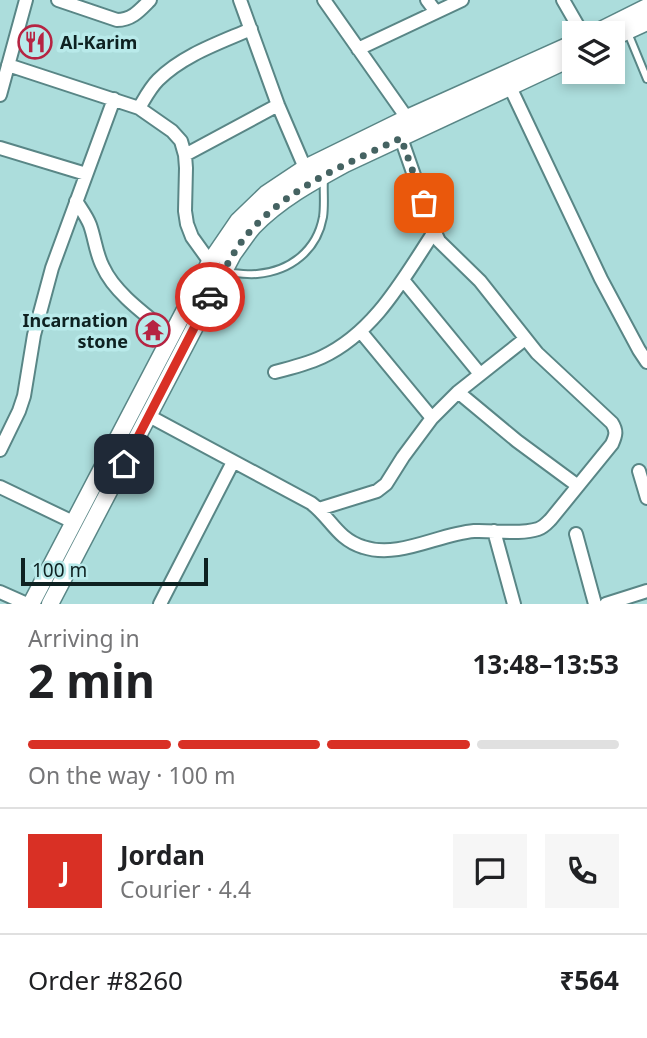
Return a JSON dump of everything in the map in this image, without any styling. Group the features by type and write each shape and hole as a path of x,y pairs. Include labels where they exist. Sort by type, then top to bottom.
{"street":[{"path":"0,95 7,56 26,0"},
{"path":"58,0 117,20 126,20 150,0"},
{"path":"240,0 278,105 305,168"},
{"path":"324,0 407,118"},
{"path":"427,0 436,12"},
{"path":"358,49 462,0"},
{"path":"563,0 575,21"},
{"path":"619,21 647,7"},
{"path":"625,33 647,22"},
{"path":"139,108 158,80 175,66 190,56 251,29"},
{"path":"50,604 149,416 238,220 266,194 305,168 407,118 562,48"},
{"path":"7,56 139,108 172,131 181,142 185,155 187,224 192,237 216,267"},
{"path":"0,592 29,604 172,336 216,267 233,254 252,228 281,202 324,176 562,63"},
{"path":"510,87 601,279 647,362"},
{"path":"0,450 24,396 34,335 48,282 114,99"},
{"path":"185,155 278,105"},
{"path":"149,416 311,503 350,542 378,551 472,531 526,531 544,526 612,443 616,429 537,353 480,281 439,241 401,138"},
{"path":"0,148 86,174"},
{"path":"76,201 90,225 98,255 112,282 136,307 172,336"},
{"path":"275,372 323,357 361,332 403,280 434,232"},
{"path":"403,280 480,374"},
{"path":"361,332 432,418"},
{"path":"319,509 377,491 386,484 432,418 480,374 525,339"},
{"path":"458,393 578,486"},
{"path":"160,604 233,462"},
{"path":"639,471 647,498"},
{"path":"0,487 73,522"},
{"path":"494,531 514,604"},
{"path":"576,534 595,604"},
{"path":"606,604 647,591"}],"lane":[{"path":"625,43 647,79"},
{"path":"216,267 254,275 285,267 300,258 319,233 323,215 324,176"}],"way so far":[{"path":"210,297 233,254 252,228 281,202 313,181 401,138 424,203"}],"place":[{"name":"Al-Karim","path":"35,42"},
{"name":"Incarnation stone","path":"153,330"}],"route":[{"path":"124,464 210,297"}]}
